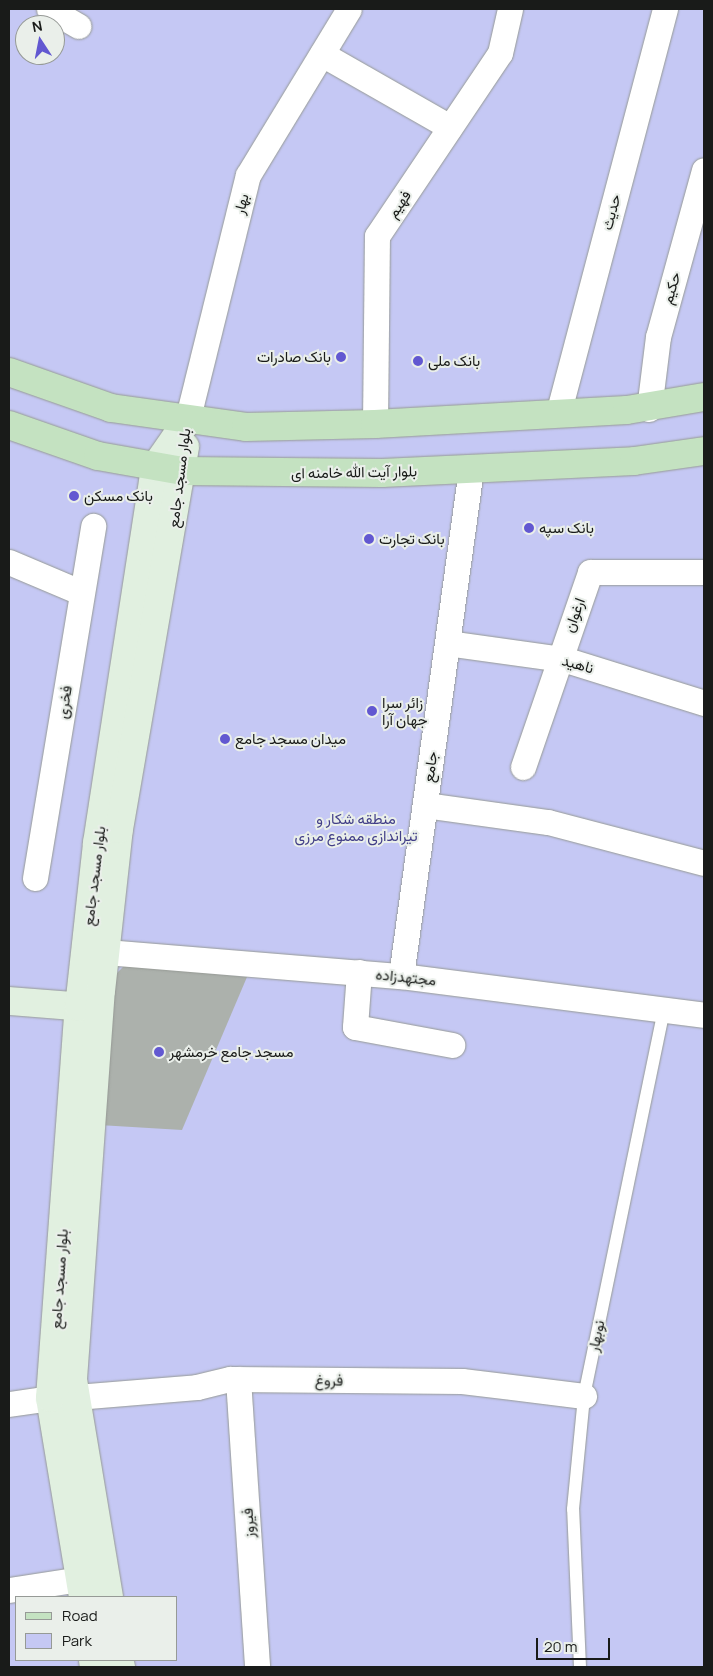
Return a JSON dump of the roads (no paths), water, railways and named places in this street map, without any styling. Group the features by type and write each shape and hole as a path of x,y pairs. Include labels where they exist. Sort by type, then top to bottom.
{"main road":[{"path":"9,372 111,408 187,421 246,427 375,424 648,409 704,397"},
{"name":"بلوار مسجد جامع","path":"82,1588 63,1398 90,1008 98,843 155,467 187,421"},
{"name":"بلوار مسجد جامع","path":"90,1008 106,952 120,829 183,471 187,421"},
{"name":"بلوار آیت الله خامنه ای","path":"9,425 75,450 183,471 382,473 634,461 704,451"},
{"path":"9,1001 90,1008"},
{"name":"بلوار مسجد جامع","path":"63,1398 109,1596"}],"street":[{"path":"49,9 80,26"},
{"name":"بهار","path":"187,421 248,174 349,9"},
{"name":"فهیم","path":"375,424 377,236 500,53 510,9"},
{"name":"حدیث","path":"558,414 665,9"},
{"path":"322,54 450,127"},
{"name":"حکیم","path":"648,409 658,337 704,170"},
{"path":"634,461 704,465"},
{"name":"جامع","path":"401,976 471,469"},
{"name":"فخری","path":"35,878 80,592 93,526"},
{"path":"9,562 80,592"},
{"name":"ارغوان","path":"523,767 558,658 590,572 704,572"},
{"name":"ناهید","path":"447,643 558,658 704,702"},
{"path":"425,805 548,822 704,863"},
{"name":"مجتهدزاده","path":"106,952 401,976 704,1015"},
{"path":"359,972 355,1027 452,1045"},
{"name":"فروغ","path":"9,1404 197,1387 238,1379 462,1381 584,1396"},
{"name":"فیروز","path":"238,1379 257,1667"},
{"path":"9,1590 82,1588"}],"lane":[{"name":"نوبهار","path":"580,1667 572,1509 584,1396 664,1010"}],"place":[{"name":"بانک صادرات","path":"341,357"},
{"name":"بانک ملی","path":"418,361"},
{"name":"بانک مسکن","path":"74,496"},
{"name":"بانک سپه","path":"529,528"},
{"name":"بانک تجارت","path":"369,539"},
{"name":"زائر سرا جهان آرا","path":"372,711"},
{"name":"میدان مسجد جامع","path":"225,739"},
{"name":"مسجد جامع خرمشهر","path":"159,1052"}],"park label":[{"name":"منطقه شکار و تیراندازی ممنوع مرزی","path":"356,826"}]}
